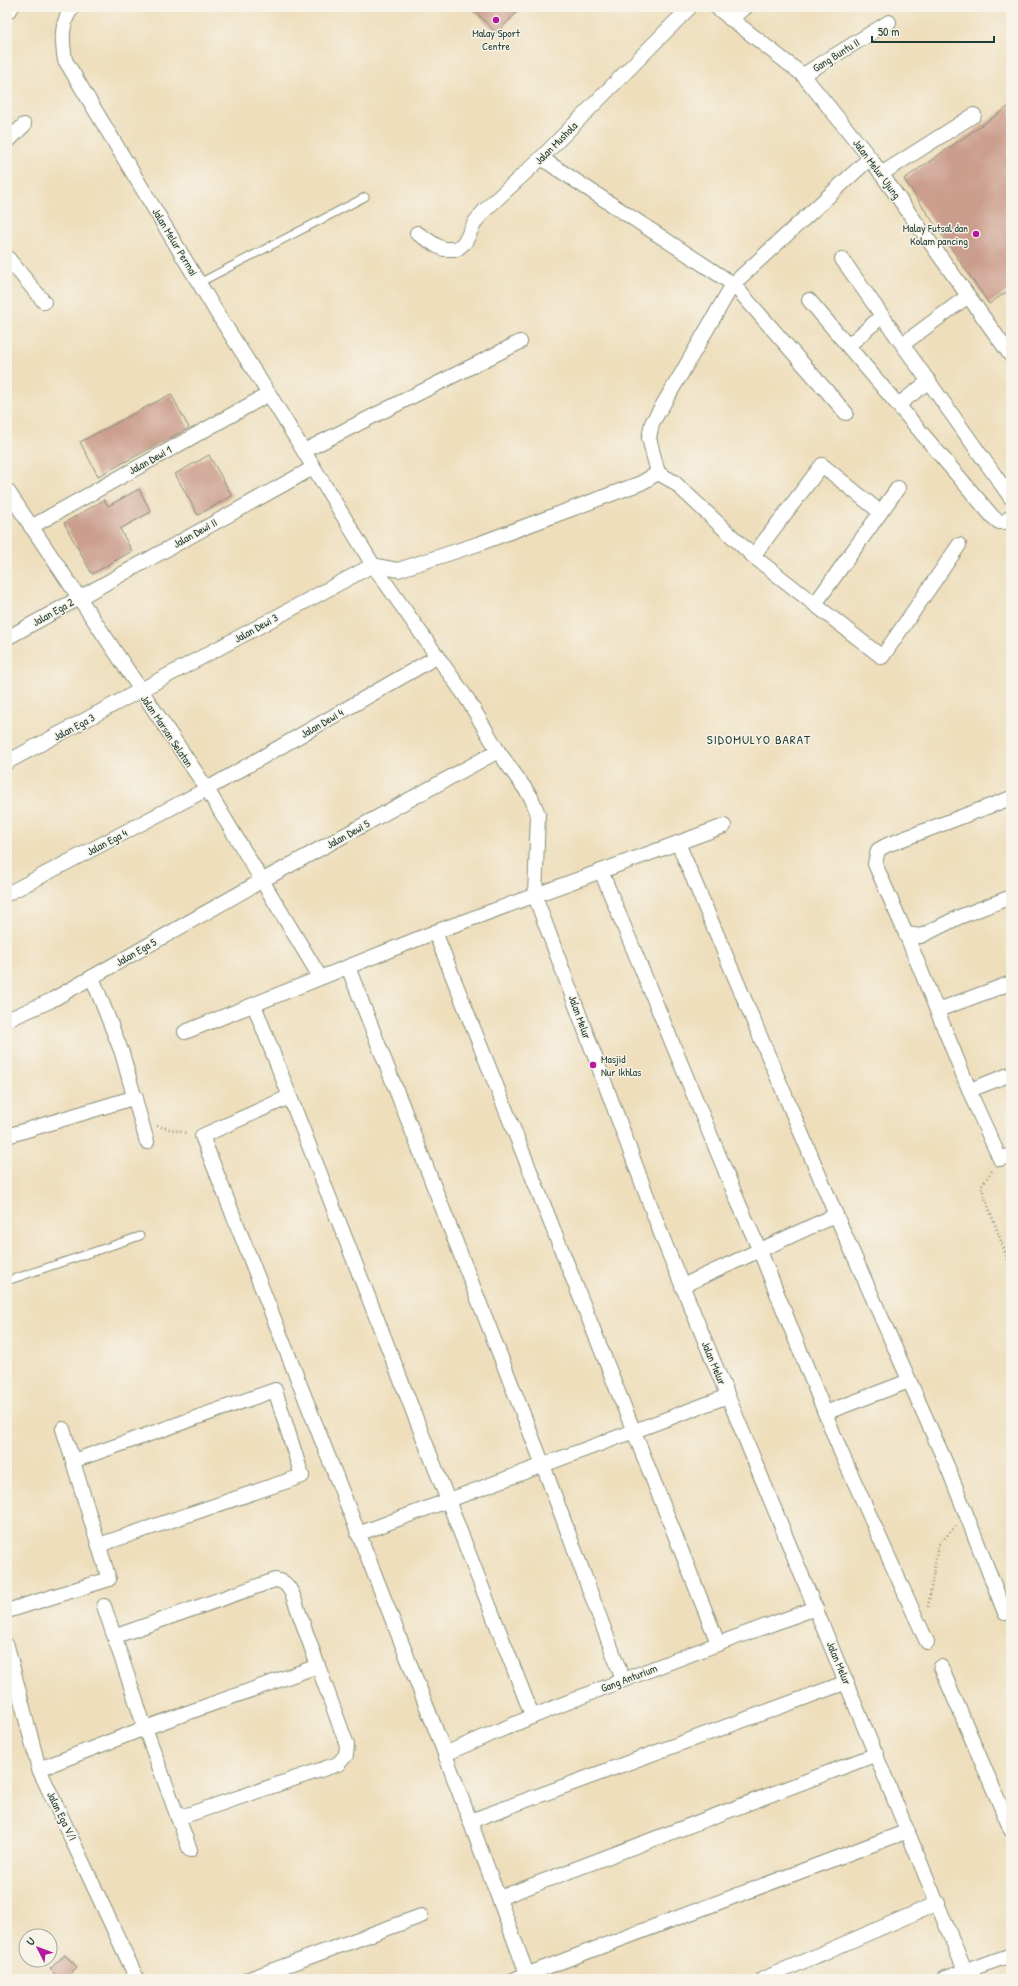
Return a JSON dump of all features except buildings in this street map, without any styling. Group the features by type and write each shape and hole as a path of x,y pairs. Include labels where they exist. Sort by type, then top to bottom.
{"street":[{"path":"7,12 12,7"},
{"name":"Jalan Mushola","path":"417,233 444,249 457,248 465,242 475,222 484,211 541,158 690,7"},
{"name":"Jalan Melur Ujung","path":"716,7 803,76 870,158 1011,356"},
{"path":"730,19 746,7"},
{"name":"Jalan Melur Permai","path":"71,8 63,27 61,40 65,60 199,283 269,394 373,565"},
{"name":"Gang Buntu II","path":"803,76 889,22"},
{"path":"881,174 974,115"},
{"path":"7,142 24,125"},
{"path":"541,158 732,284 846,413"},
{"path":"870,158 732,284 652,423 649,438 658,473 674,482 753,556 882,657 959,545"},
{"path":"7,257 44,302"},
{"path":"842,259 1011,498"},
{"path":"903,344 968,296"},
{"path":"809,300 992,516 999,522 1004,522 1011,517"},
{"path":"848,346 882,316"},
{"path":"304,451 520,342"},
{"path":"898,405 929,381"},
{"name":"Jalan Dewi 1","path":"31,527 269,394"},
{"path":"753,556 822,465 880,512"},
{"name":"Jalan Dewi II","path":"78,598 313,468"},
{"path":"373,565 398,570 478,544 641,483 658,473"},
{"path":"815,604 898,488"},
{"name":"Jalan Marsan Selatan","path":"7,490 12,507 31,527 140,692 207,789 320,977"},
{"name":"Jalan Melur","path":"373,565 468,700 498,751 530,797 538,814 539,835 535,896 663,1239 877,1754 965,1971"},
{"name":"Jalan Dewi 3","path":"140,692 373,565"},
{"name":"Jalan Ega 2","path":"7,638 78,598"},
{"name":"Jalan Dewi 4","path":"207,789 438,656"},
{"name":"Jalan Ega 3","path":"7,762 140,692"},
{"name":"Jalan Dewi 5","path":"263,880 498,751"},
{"name":"Jalan Ega 4","path":"7,894 207,789"},
{"path":"1006,1157 970,1090 938,1010 875,864 878,850 886,845 1011,798"},
{"path":"185,1032 435,932 724,826"},
{"path":"678,843 836,1215 948,1468 1005,1613"},
{"path":"601,871 738,1204 760,1251 825,1413 925,1638"},
{"name":"Jalan Ega 5","path":"7,1020 50,1001 263,880"},
{"path":"906,934 921,936 959,917 1011,897"},
{"path":"435,932 718,1643"},
{"path":"348,967 543,1465 623,1680"},
{"path":"92,977 122,1053 136,1096 147,1142"},
{"path":"938,1010 1011,982"},
{"path":"254,1005 532,1715"},
{"path":"970,1090 1011,1074"},
{"path":"7,1136 136,1096"},
{"path":"289,1097 202,1136 445,1754 499,1898 521,1977 908,1831"},
{"path":"682,1286 836,1215"},
{"path":"825,1413 909,1381"},
{"path":"73,1461 275,1390 300,1469 302,1476 99,1545"},
{"path":"358,1534 728,1396"},
{"path":"7,1611 109,1579 63,1429"},
{"path":"116,1636 275,1580 282,1580 286,1583 292,1593 347,1744 346,1755 338,1764 178,1818"},
{"path":"104,1606 116,1636 145,1728 190,1850"},
{"name":"Gang Anturium","path":"445,1754 532,1715 718,1643 816,1608"},
{"name":"Jalan Ega V/I","path":"7,1646 39,1769 137,1979"},
{"path":"39,1769 145,1728 318,1666"},
{"path":"941,1667 1011,1830"},
{"path":"470,1821 847,1682"},
{"path":"499,1898 877,1754"},
{"path":"763,1979 938,1903"},
{"path":"249,1979 421,1916"},
{"path":"944,1979 1011,1955"}],"lane":[{"path":"199,283 365,197"},
{"path":"7,1281 140,1236"}],"path":[{"path":"142,1122 202,1136"},
{"path":"1006,1157 981,1186 1011,1269"},
{"path":"925,1638 938,1545 966,1515"}],"place":[{"name":"Malay Sport Centre","path":"496,20"},
{"name":"Malay Futsal dan Kolam pancing","path":"976,234"},
{"name":"Masjid Nur Ikhlas","path":"593,1065"}],"district":[{"name":"SIDOMULYO BARAT","path":"759,739"}]}
